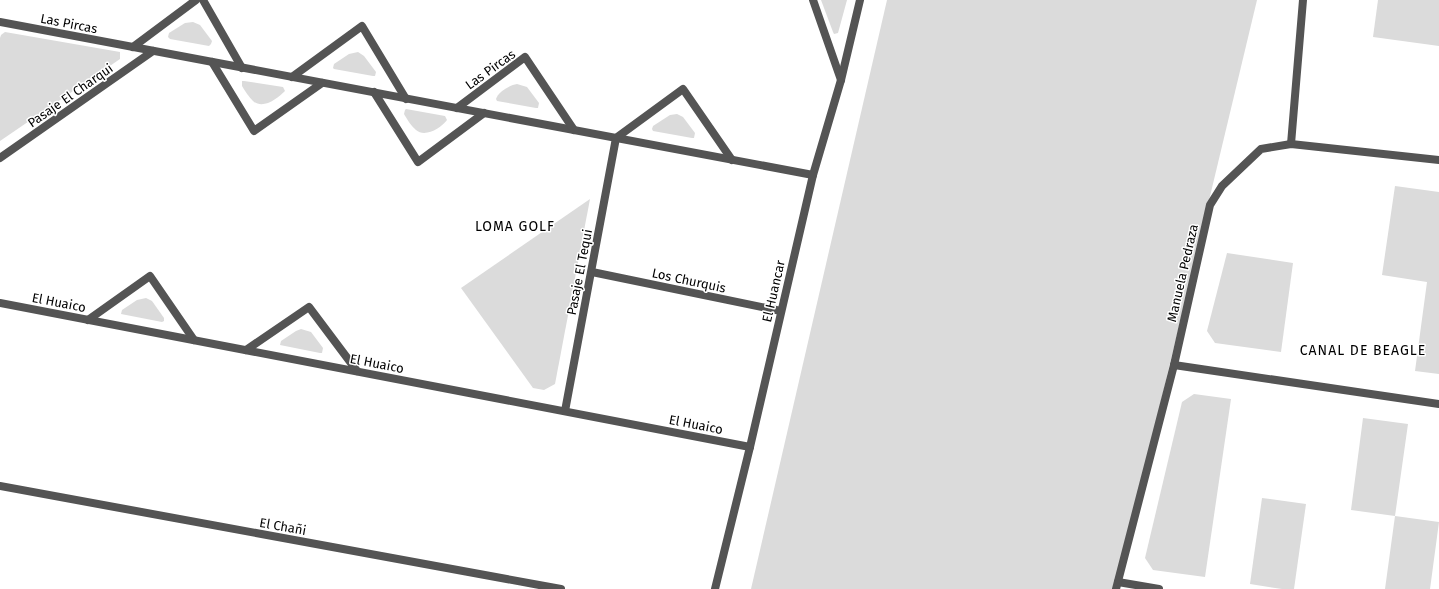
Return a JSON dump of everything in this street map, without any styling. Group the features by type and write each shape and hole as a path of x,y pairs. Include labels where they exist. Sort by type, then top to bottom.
{"street":[{"path":"133,48 196,0"},
{"path":"203,0 242,68"},
{"path":"813,0 841,80"},
{"name":"El Huancar","path":"715,589 813,175 841,80 860,0"},
{"path":"1292,144 1303,0"},
{"name":"Las Pircas","path":"0,22 813,175"},
{"path":"292,77 362,26 406,99"},
{"name":"Pasaje El Charqui","path":"0,158 153,51"},
{"name":"Las Pircas","path":"457,108 525,58 574,130"},
{"path":"212,62 254,131 322,83"},
{"path":"616,138 683,89 732,160"},
{"path":"374,92 418,162 484,113"},
{"name":"Pasaje El Tequi","path":"565,411 616,138"},
{"name":"Manuela Pedraza","path":"1117,586 1174,365 1210,205 1222,186 1262,149 1292,144 1439,160"},
{"name":"Los Churquis","path":"592,272 781,312"},
{"path":"88,320 150,276 194,340"},
{"name":"El Huaico","path":"0,303 750,446"},
{"path":"246,350 308,307 357,372"},
{"path":"1174,365 1439,404"},
{"name":"El Chañi","path":"0,486 561,589"},
{"path":"1117,586 1159,589"}],"shaded area":[{"path":"821,0 847,0 838,33 834,34"},
{"path":"887,0 1257,0 1116,589 751,589"},
{"path":"1378,0 1439,0 1439,46 1373,37"},
{"path":"193,22 200,25 212,41 209,46 170,39 168,37 169,33 185,23"},
{"path":"5,32 120,52 120,59 0,141 0,38"},
{"path":"358,52 364,56 376,72 375,76 333,68 334,64 349,54"},
{"path":"242,81 283,87 285,91 270,102 261,104 253,101 242,86"},
{"path":"517,84 527,87 539,103 538,108 497,101 497,96 502,91"},
{"path":"406,109 445,116 447,120 433,131 424,133 420,132 412,127 404,114"},
{"path":"677,114 683,117 695,133 694,138 653,131 653,126 670,115"},
{"path":"1395,186 1439,192 1439,374 1415,371 1427,282 1382,275"},
{"path":"590,199 555,384 544,390 533,388 461,288"},
{"path":"1227,253 1293,263 1281,352 1215,343 1207,331"},
{"path":"146,298 152,301 164,318 164,321 162,322 121,314 122,310 137,300"},
{"path":"301,329 311,332 323,348 322,353 280,345 281,341"},
{"path":"1194,394 1231,399 1205,577 1153,570 1145,558 1182,402"},
{"path":"1363,418 1408,424 1395,516 1351,510"},
{"path":"1262,498 1306,504 1294,589 1282,589 1250,584"},
{"path":"1395,516 1439,522 1430,589 1385,589"}],"district":[{"name":"LOMA GOLF","path":"515,226"},
{"name":"CANAL DE BEAGLE","path":"1363,350"}]}
